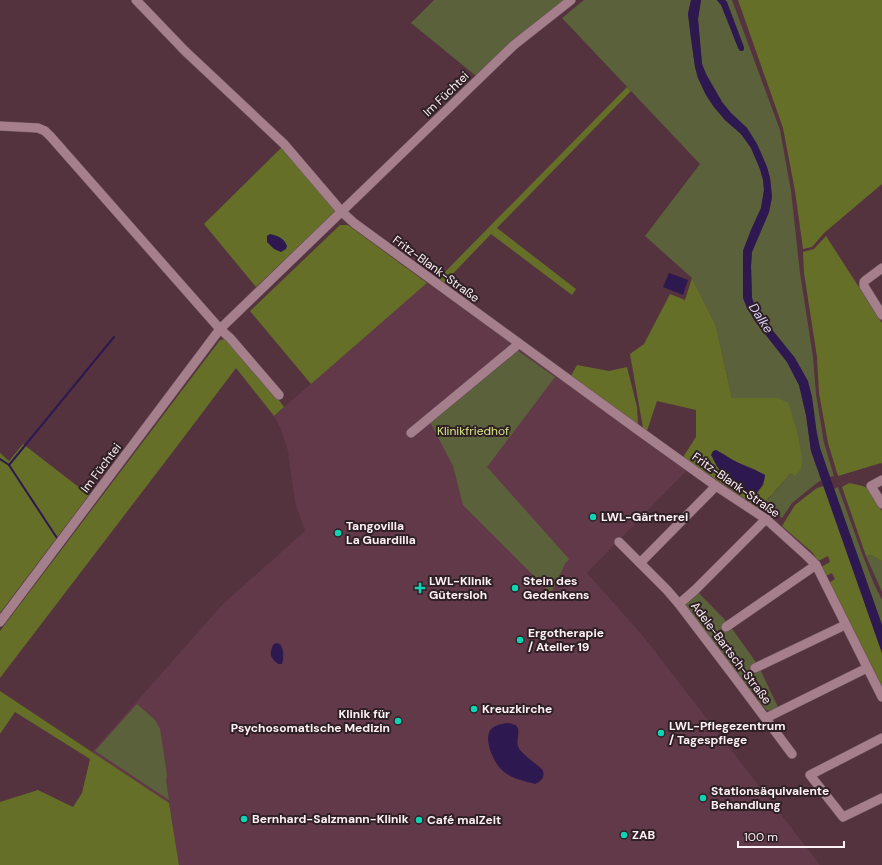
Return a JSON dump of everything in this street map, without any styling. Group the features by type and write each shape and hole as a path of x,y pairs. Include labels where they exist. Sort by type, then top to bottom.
{"street":[{"path":"136,0 185,52 284,144 342,212"},
{"name":"Im Füchtei","path":"0,622 220,329 514,45 571,0"},
{"path":"0,126 38,128 51,136 279,395"},
{"name":"Fritz-Blank-Straße","path":"342,212 354,223 518,343 716,486 766,519 816,565 882,697"},
{"path":"882,268 864,282 864,286 882,314"},
{"path":"411,433 518,343"},
{"path":"881,499 871,486 882,480"},
{"path":"640,563 716,486"},
{"name":"Adele-Bartsch-Straße","path":"766,519 679,604 792,754"},
{"path":"619,542 679,604"},
{"path":"726,627 816,565"},
{"path":"755,668 845,625"},
{"name":"Adele-Bartsch-Straße","path":"766,718 867,668"},
{"path":"882,738 810,775 843,817 882,798"}],"shaded area":[{"name":"LWL-Klinik Gütersloh","path":"427,283 687,470 587,573 643,636 820,865 179,865 169,803 92,752 223,604 305,531 295,502 288,451 280,427 274,416"}],"green space":[{"path":"434,0 564,0 476,76 411,23"},
{"path":"584,0 691,0 688,14 695,67 698,78 706,95 714,107 725,120 741,134 751,148 760,169 764,190 761,208 743,251 755,321 787,362 799,385 806,415 811,451 822,480 792,503 782,518 764,504 791,473 778,398 732,398 716,326 692,278 645,236 700,164 562,18"},
{"path":"701,0 717,0 721,5 727,2 725,0 732,0 780,130 791,191 800,273 813,357 816,394 824,443 834,476 830,477 820,448 795,358 761,316 752,298 752,252 769,212 772,197 770,178 757,144 747,128 722,102 702,64 698,19"},
{"path":"738,0 882,0 882,184 824,233 812,247 803,249 795,191 783,128"},
{"path":"627,87 631,91 497,228 576,289 572,295 491,234 443,284 437,280"},
{"path":"282,147 337,210 256,287 204,224"},
{"path":"340,225 348,225 427,283 311,384 250,311"},
{"path":"826,236 882,323 882,464 881,463 838,476 828,443 819,393 817,357 804,273 803,252 814,249"},
{"path":"692,278 716,326 732,398 778,398 788,403 800,446 802,462 801,468 795,476 791,473 759,509 683,457 696,437 696,410 657,401 647,431 643,428 630,354 644,344 670,294 685,300","holes":["716,450 732,460 756,470 764,484 756,494 731,480 720,471 713,458"]},
{"path":"225,339 271,389 284,407 274,416 236,368 0,678 0,631 220,340"},
{"name":"Klinikfriedhof","path":"518,351 555,377 487,467 569,559 551,593 463,505 453,466 430,422"},
{"path":"577,365 609,371 627,367 637,407 638,425 571,376"},
{"path":"23,444 89,495 0,613 0,453 9,461"},
{"path":"849,483 869,489 882,511 882,561 871,555 866,556 842,487"},
{"path":"824,486 882,653 882,692 829,583 835,579 832,573 826,576 821,567 830,562 828,556 818,561 812,552 782,526 795,505 817,488"},
{"path":"838,487 863,556 882,600 882,625 834,489"},
{"path":"871,555 882,561 882,592 866,556"},
{"path":"697,591 728,623 758,665 778,707 770,711 766,710 687,608 685,604"},
{"path":"0,691 169,803 179,865 0,865 0,802 38,790 73,807 82,793 90,759 15,712 0,734"},
{"path":"137,704 155,720 160,729 169,800 95,751"}],"water":[{"name":"Dalke","path":"691,0 701,0 698,19 702,64 706,74 722,102 747,128 757,144 767,167 772,197 769,212 752,252 752,298 761,316 795,358 808,381 820,448 882,625 882,653 811,451 806,415 799,385 787,362 755,321 743,298 743,251 761,208 764,190 763,180 751,148 741,134 725,120 714,107 706,95 698,78 695,67 688,14"},
{"path":"717,0 725,0 727,2 744,47 743,51 740,51 738,48 721,5"},
{"path":"270,234 282,239 286,243 286,249 281,252 274,249 267,242 267,236"},
{"path":"669,273 688,280 683,295 663,287"},
{"path":"716,450 765,475 763,483 756,494 740,487 723,473 711,455 713,451"},
{"path":"276,643 280,644 283,651 282,664 278,664 271,656 273,645"},
{"path":"507,723 513,724 517,727 518,746 520,750 542,769 544,774 543,778 535,784 515,778 504,772 494,759 488,743 489,733 496,726"}],"waterway":[{"path":"9,465 114,337"},
{"path":"0,459 9,465 57,538"}],"place":[{"name":"LWL-Gärtnerei","path":"593,517"},
{"name":"Tangovilla La Guardilla","path":"338,533"},
{"name":"LWL-Klinik Gütersloh","path":"420,588"},
{"name":"Stein des Gedenkens","path":"515,588"},
{"name":"Ergotherapie / Ateller 19","path":"520,640"},
{"name":"Kreuzkirche","path":"474,709"},
{"name":"Klinik für Psychosomatische Medizin","path":"398,721"},
{"name":"LWL-Pflegezentrum / Tagespflege","path":"661,733"},
{"name":"Stationsäquivalente Behandlung","path":"703,798"},
{"name":"Bernhard-Salzmann-Klinik","path":"244,819"},
{"name":"Café malZeit","path":"419,820"},
{"name":"ZAB","path":"624,835"}]}
